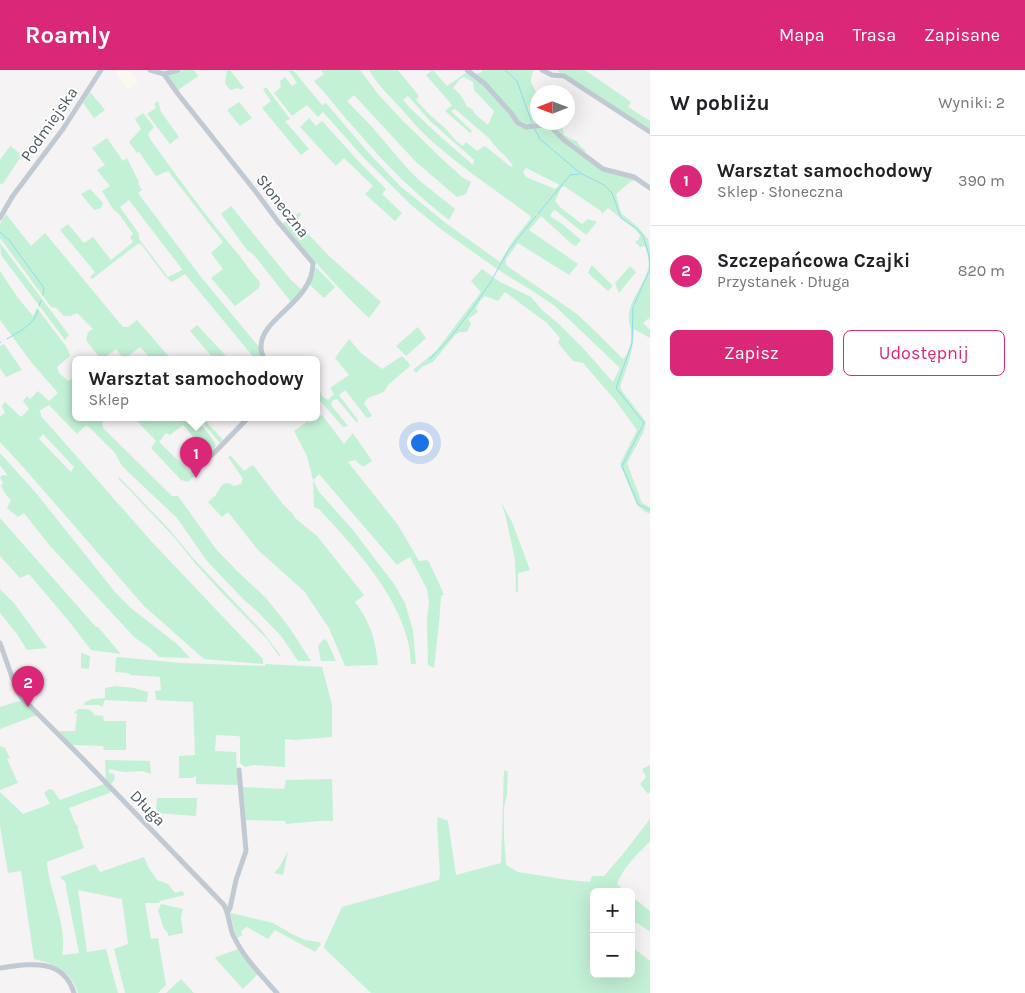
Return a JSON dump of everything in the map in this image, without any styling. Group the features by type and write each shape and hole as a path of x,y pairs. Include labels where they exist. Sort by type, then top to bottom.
{"street":[{"name":"Podmiejska","path":"0,218 12,197 63,129 101,70"},
{"path":"150,70 164,74 178,70"},
{"path":"467,70 485,84 518,123 526,127 550,126 564,140 603,169 634,177 650,188"},
{"path":"542,70 552,75 564,76 650,132"},
{"name":"Słoneczna","path":"164,74 279,223 313,262 313,271 303,292 269,326 264,334 261,349 263,356"},
{"path":"194,471 245,421"},
{"name":"Długa","path":"0,642 17,691 22,698 224,905 228,912 232,933 239,946 277,993"},
{"path":"228,912 246,851 239,770"},
{"path":"0,968 37,964 50,966 62,973 72,984 74,993"}],"shaded area":[{"path":"114,70 129,70 138,82 128,89"}],"green space":[{"path":"183,70 194,70 198,76 178,90 168,75"},
{"path":"227,70 230,70 244,88 230,90 225,83"},
{"path":"288,70 293,70 322,105 326,103 400,186 447,224 500,262 514,239 531,218 529,215 432,141 385,92 369,70 398,70 419,96 416,100 456,141 463,146 466,142 477,151 485,146 511,167 513,166 511,162 490,139 455,109 451,111 472,131 471,133 445,111 452,105 426,75 433,70 447,86 467,72 481,83 521,128 551,130 603,170 637,180 630,182 616,194 621,213 638,227 648,239 650,249 650,317 643,323 650,330 650,338 634,329 628,365 620,387 646,422 643,433 627,463 642,503 650,507 650,514 637,505 620,464 637,430 615,400 583,363 573,361 558,343 560,338 547,323 505,292 498,301 485,296 476,308 478,312 468,319 471,324 467,332 456,334 433,362 422,367 416,373 413,370 436,351 481,292 471,281 482,269 500,282 531,297 542,310 582,347 613,382 620,368 555,306 500,271 442,230 411,205 363,157 323,112 318,117 307,105 292,116 274,93 281,87 280,81 285,77 292,86 297,83","holes":["464,77 473,82 474,90 494,111 488,125 473,110 466,106 459,93 453,88","408,96 429,120 474,160 473,165 411,109 403,100","526,168 558,184 559,185 555,189 526,177 523,172","564,186 601,211 602,214 608,208 636,230 640,235 639,239 635,242 640,247 645,246 648,269 629,312 631,344 623,359 577,314 506,265 506,259 518,243 569,275 578,264 529,230 541,216 576,246 581,240 550,216 553,211 555,210 586,235 597,222 588,219 582,224 560,207 555,201 561,188"]},
{"path":"321,70 360,70 378,94 402,120 463,178 471,182 466,194 457,197 416,162 354,95 347,101 420,181 455,209 449,220 401,178 346,119 314,81 324,74"},
{"path":"482,70 534,70 531,79 532,85 530,85 530,125 521,123 475,74 482,72"},
{"path":"558,70 585,70 631,102 628,107 650,121 650,130 560,74"},
{"path":"266,87 290,119 285,121 309,149 301,155 262,108 271,101 263,90"},
{"path":"90,92 105,110 94,118 83,103"},
{"path":"158,101 161,112 179,137 170,144 147,114 156,108 154,104"},
{"path":"239,102 252,118 240,126 227,110"},
{"path":"143,113 154,127 148,134 150,139 204,213 260,282 259,288 235,306 211,278 223,269 211,253 223,242 168,171 156,176 139,152 137,153 129,142 141,129 135,119"},
{"path":"309,118 316,126 322,121 386,189 382,194 402,213 395,221 365,194 373,186 344,158 336,166 300,127"},
{"path":"557,130 563,130 564,135 577,141 586,151 584,153 565,140"},
{"path":"107,138 123,161 127,158 142,190 138,193 201,277 259,347 261,356 253,356 185,274 172,282 165,276 141,244 131,249 92,279 90,277 95,272 60,230 68,224 84,243 93,237 111,260 133,242 130,237 133,234 119,214 113,209 102,191 110,186 97,170 105,165 92,148","holes":["129,200 182,270 168,277 139,239 139,234 120,207"]},
{"path":"10,146 22,155 2,185 0,183 0,160"},
{"path":"90,189 103,203 101,208 94,210 81,194"},
{"path":"231,206 290,279 302,290 291,302 254,255 247,250 221,214"},
{"path":"300,212 301,215 296,221 329,256 381,302 369,318 335,284 282,224"},
{"path":"6,214 31,246 45,233 123,327 128,327 137,320 168,356 148,356 140,347 128,356 122,356 116,349 107,356 98,356 86,340 88,332 93,329 77,313 64,316 56,308 51,307 0,238 0,224"},
{"path":"0,243 69,335 65,340 1,255"},
{"path":"591,266 613,286 608,291 588,273"},
{"path":"630,266 636,272 619,293 615,283"},
{"path":"316,267 335,287 324,298 309,284"},
{"path":"0,271 33,316 37,308 68,349 70,356 57,367 59,373 68,381 72,378 72,421 103,421 103,428 172,496 178,496 216,549 266,598 289,627 311,661 298,661 281,636 207,561 177,518 122,466 115,453 89,427 86,425 77,434 49,405 39,411 41,416 151,541 263,659 263,664 204,659 144,606 0,442 0,417 5,413 2,406 5,402 21,417 29,409 23,401 27,396 30,399 38,391 49,401 58,393 32,363 0,320","holes":["43,434 74,467 71,472 39,439"]},
{"path":"197,325 226,356 211,356 190,331"},
{"path":"418,327 426,338 406,356 396,346"},
{"path":"349,339 361,353 382,369 402,356 410,366 389,384 384,392 368,398 364,403 372,416 367,418 345,390 339,395 358,420 357,423 337,399 333,400 331,405 348,426 343,427 320,401 320,391 322,396 328,400 334,394 330,388 349,375 335,358"},
{"path":"4,344 22,370 6,377 0,368 0,346"},
{"path":"322,415 344,444 353,433 372,461 363,467 355,460 348,462 398,525 419,561 427,560 429,562 442,590 444,595 441,597 434,668 428,665 427,619 429,602 427,589 410,557 397,565 319,474 313,480 307,456 294,431 308,421 309,423 320,421 320,416"},
{"path":"137,421 198,421 216,446 209,455 183,425 170,435 166,433 159,442 194,476 188,482 181,480 151,448 156,441"},
{"path":"201,421 206,421 223,440 220,443"},
{"path":"0,453 36,493 115,592 132,609 177,644 190,658 159,657 135,638 50,546 24,513 18,517 7,508 11,500 1,486 3,483 0,477 3,475 8,476 0,465"},
{"path":"231,456 244,471 253,465 282,503 295,518 317,536 364,595 355,602 365,617 371,632 378,665 345,666 329,628 304,591 258,550 228,512 222,517 208,502 216,495 223,484 229,483 234,486 241,484 243,479 228,457"},
{"path":"119,477 262,631 281,656 279,656 267,639 222,593"},
{"path":"313,480 319,492 353,530 394,584 405,603 413,630 416,664 411,664 409,644 401,620 382,585 345,538 319,509 314,507"},
{"path":"501,502 512,522 530,570 518,573 518,591 516,593 515,559"},
{"path":"0,518 121,654 91,650 29,574 20,578 0,556"},
{"path":"0,589 14,603 47,648 27,650 0,613"},
{"path":"326,639 336,661 321,661 318,646"},
{"path":"81,653 90,656 89,669 81,668"},
{"path":"116,658 181,663 322,667 332,705 332,737 285,739 285,767 253,765 245,767 240,763 240,737 216,735 215,751 236,752 239,785 196,784 196,776 192,778 179,778 179,756 195,755 193,702 156,700 155,691 161,690 160,677 115,672"},
{"path":"116,686 148,692 147,702 106,700 103,707 84,705 85,702 92,699 105,698 105,688"},
{"path":"23,701 37,715 0,729 0,707"},
{"path":"78,709 88,709 94,715 103,716 104,721 126,721 126,750 104,750 103,746 72,745 59,731 75,731 77,714 74,713"},
{"path":"0,746 5,748 10,758 7,759 18,783 0,790"},
{"path":"105,760 150,761 151,774 143,771 124,772 109,769 109,774 115,775 114,781 111,784 106,780"},
{"path":"650,765 650,792 648,794 640,784 646,777 642,769"},
{"path":"504,770 508,772 504,808 506,865 518,872 590,882 592,876 604,876 650,819 650,841 627,866 617,884 622,888 590,888 590,978 635,978 635,949 650,961 650,993 371,993 324,948 342,907 439,880 438,817 448,821 456,875 501,863"},
{"path":"332,779 333,821 286,824 285,821 246,820 243,787 284,789 286,780"},
{"path":"104,784 112,791 69,808 78,826 84,848 47,862 62,932 62,955 79,953 66,883 60,877 95,864 100,872 144,857 157,880 168,884 175,893 182,891 185,895 160,901 159,903 145,903 151,939 158,938 166,985 158,993 125,993 114,949 128,944 122,899 78,890 87,952 106,949 118,993 78,993 71,979 62,970 49,963 34,959 21,871 8,873 0,826 0,792 23,814 50,804 44,793 49,789 53,790 60,800"},
{"path":"157,798 197,798 196,816 156,813"},
{"path":"288,851 283,875 274,873 280,866"},
{"path":"635,899 650,911 650,932 635,923"},
{"path":"161,904 183,909 181,917 183,933 168,936 158,910"},
{"path":"231,913 273,923 305,940 321,944 315,952 275,930 268,939 247,927 241,931 242,935 237,938"},
{"path":"238,949 258,974 243,989 215,958"},
{"path":"181,979 194,993 166,993"}],"waterway":[{"path":"505,70 517,81 530,117"},
{"path":"535,130 540,139 580,173 604,185 612,193 621,218 636,228 643,236 649,255 650,269 634,305"},
{"path":"538,214 570,175 579,174"},
{"path":"430,359 450,338 472,309 490,283 508,251 536,216"},
{"path":"0,232 9,240 44,288 43,295"},
{"path":"39,306 41,300"},
{"path":"633,307 632,343 616,388 644,423 622,466 638,504 650,510"},
{"path":"7,339 30,324 38,310"}],"place":[{"name":"Warsztat samochodowy","path":"196,478"},
{"name":"Szczepańcowa Czajki","path":"28,707"}]}
